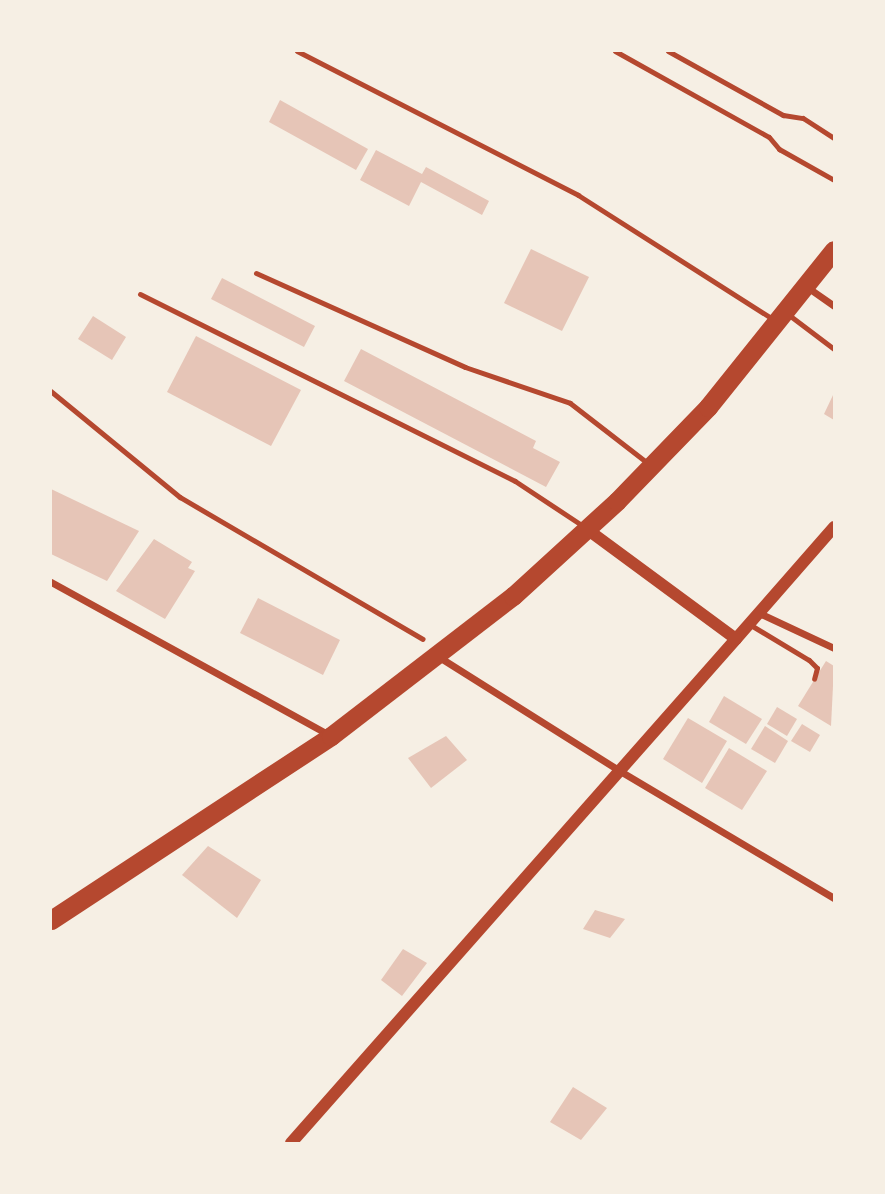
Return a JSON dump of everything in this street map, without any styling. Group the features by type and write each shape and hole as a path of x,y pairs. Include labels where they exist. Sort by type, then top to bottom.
{"highway":[{"path":"51,920 331,736 442,655 587,528 651,466 783,318 831,259"}],"street":[{"path":"807,286 834,306"},
{"path":"291,1143 834,527"},
{"path":"587,528 736,639"},
{"path":"51,582 331,736"},
{"path":"759,613 834,648"},
{"path":"442,655 620,771 834,898"}],"lane":[{"path":"297,51 578,195 834,349"},
{"path":"615,51 769,137 779,149 834,180"},
{"path":"668,51 783,115 803,118 834,138"},
{"path":"256,273 465,367 570,403 651,466"},
{"path":"140,293 515,481 587,528"},
{"path":"749,624 809,660 817,668 814,679"}],"path":[{"path":"51,391 180,497 442,655"}],"building":[{"path":"280,100 368,149 356,170 269,122"},
{"path":"376,150 422,174 426,167 489,201 482,215 421,182 409,206 360,180"},
{"path":"531,249 589,277 562,331 504,303"},
{"path":"222,278 315,326 304,347 211,299"},
{"path":"93,316 126,337 112,360 78,339"},
{"path":"196,336 301,390 271,446 167,392"},
{"path":"361,349 536,441 533,448 560,462 546,487 344,381"},
{"path":"834,393 834,420 824,414"},
{"path":"51,489 139,531 107,581 51,554"},
{"path":"154,539 192,562 188,568 195,571 165,619 116,591"},
{"path":"258,598 340,640 323,675 240,633"},
{"path":"826,661 834,666 831,726 798,706"},
{"path":"724,696 762,719 746,744 709,722"},
{"path":"777,707 797,719 787,736 767,724"},
{"path":"688,718 727,741 702,783 663,759"},
{"path":"802,724 820,735 810,752 791,741"},
{"path":"765,726 788,741 775,763 751,749"},
{"path":"446,736 467,760 431,788 408,758"},
{"path":"729,748 767,771 742,810 705,788"},
{"path":"208,846 261,880 237,918 182,875"},
{"path":"595,910 625,919 610,938 583,929"},
{"path":"403,949 427,963 402,996 381,980"},
{"path":"573,1087 607,1108 581,1140 550,1122"}]}
